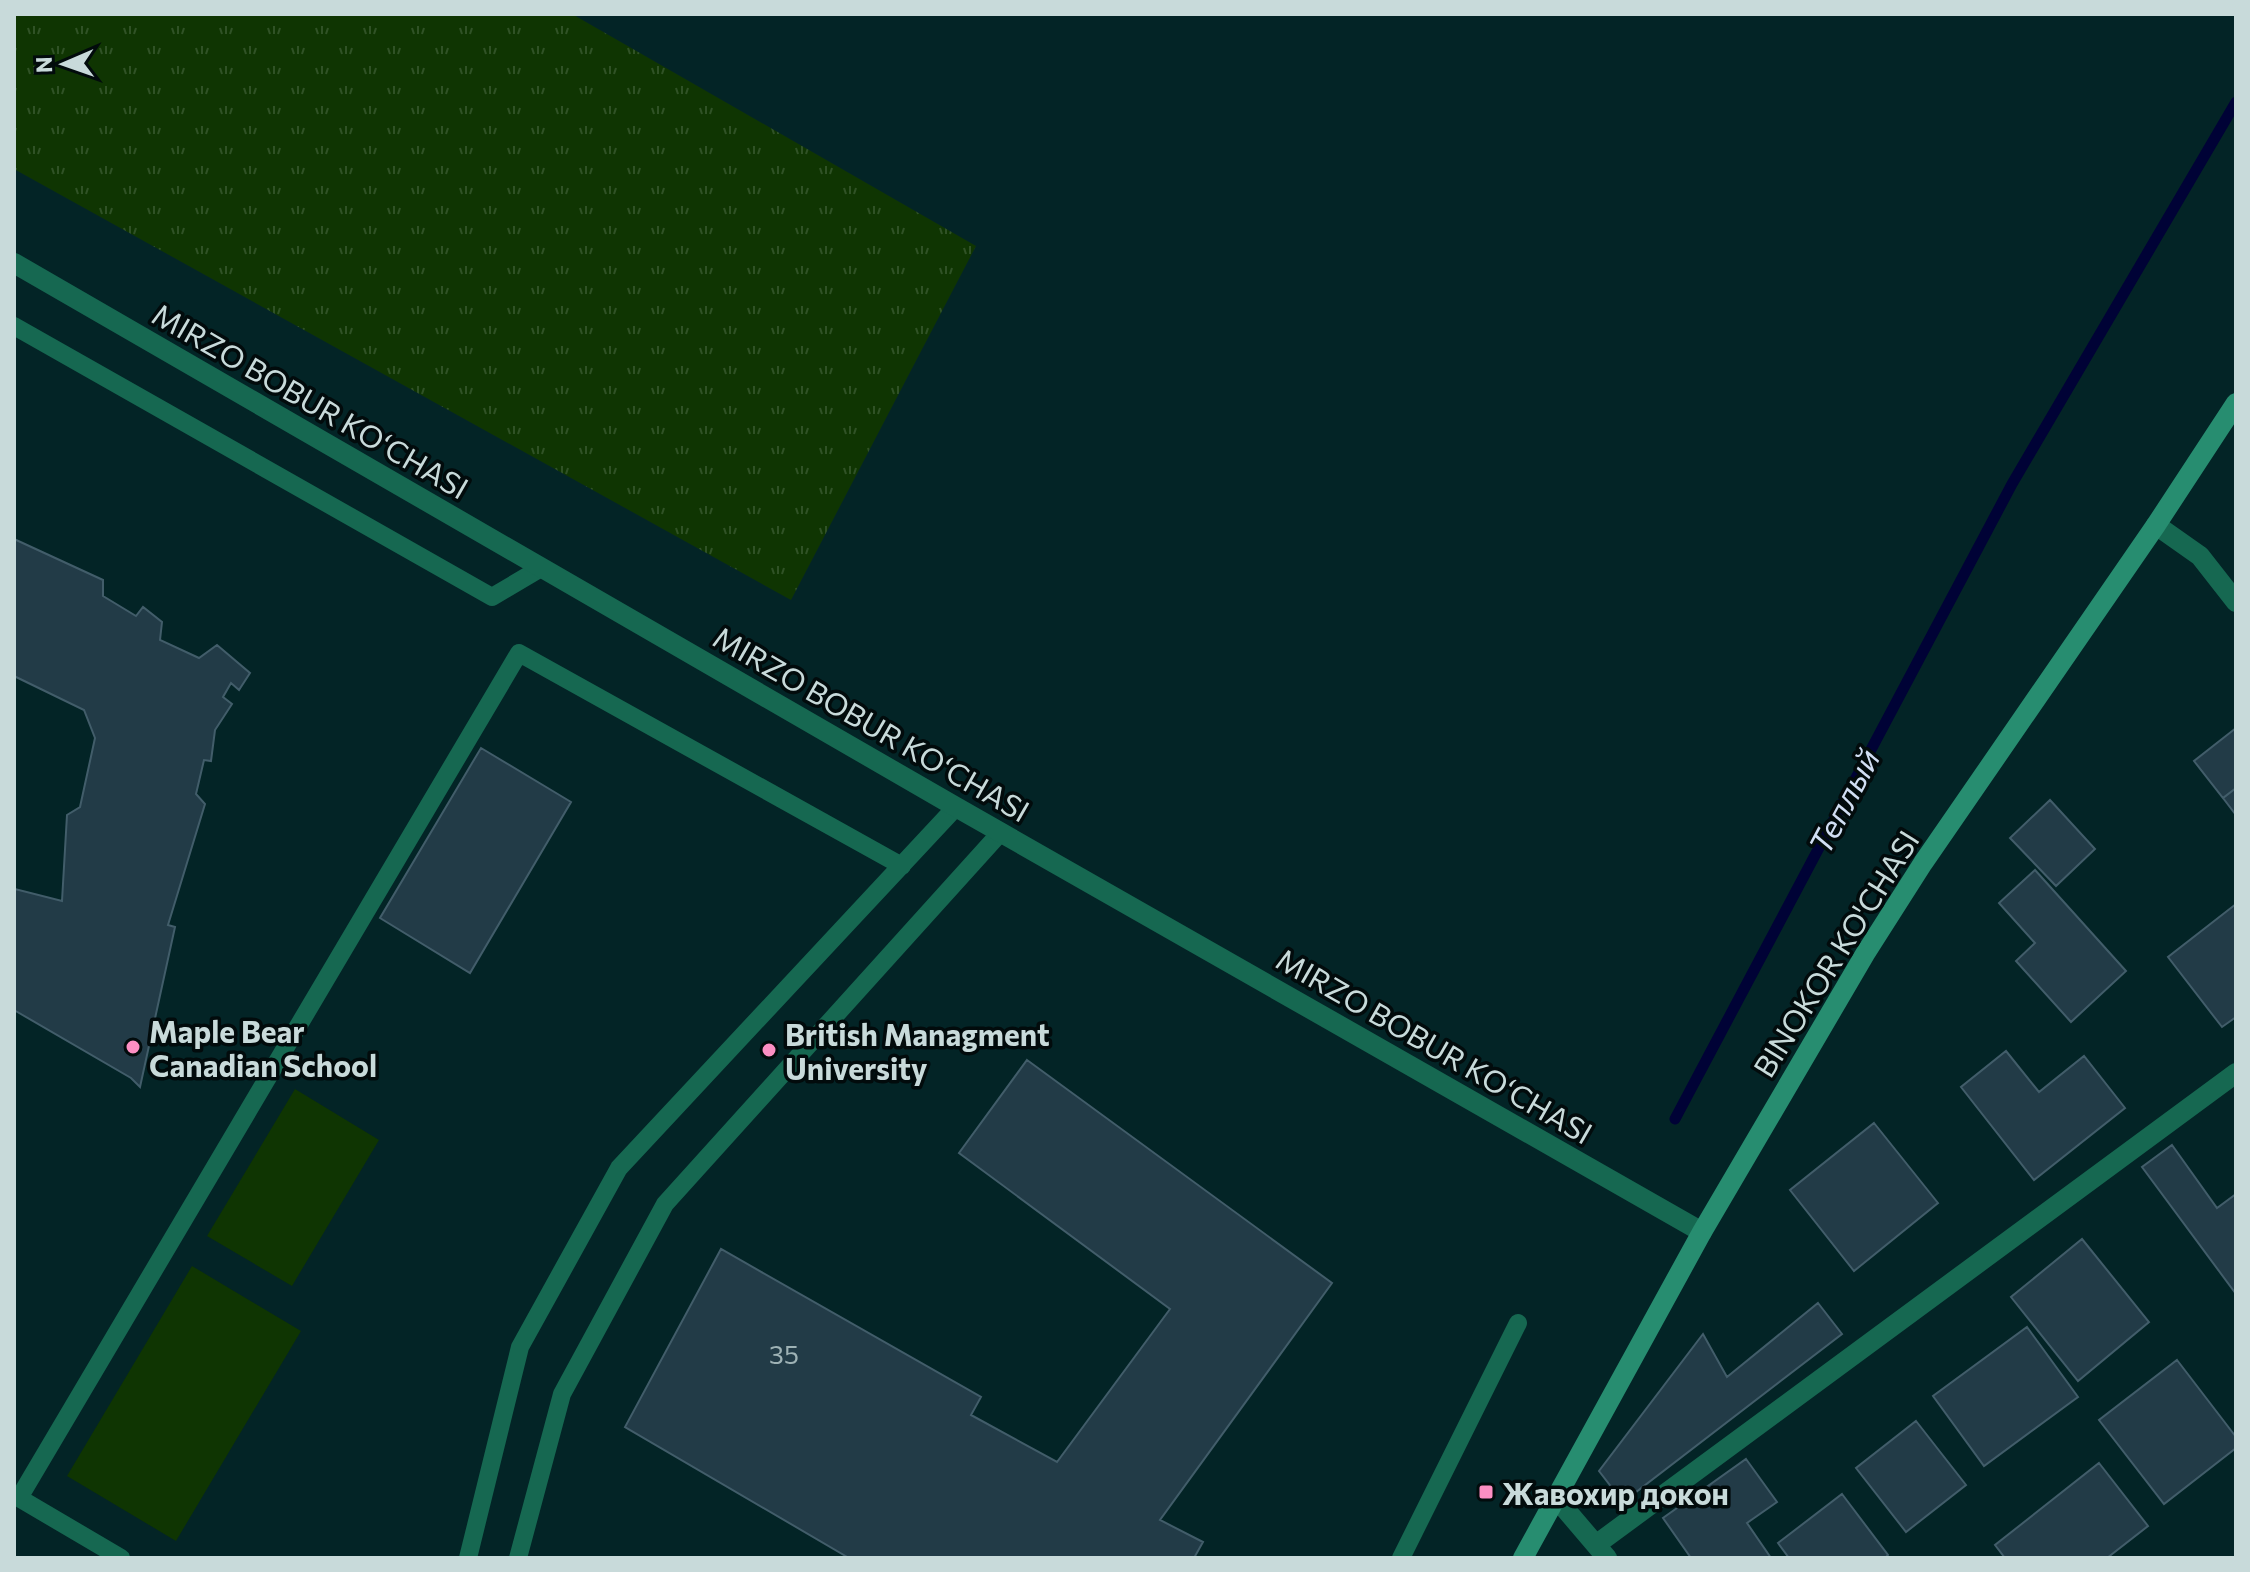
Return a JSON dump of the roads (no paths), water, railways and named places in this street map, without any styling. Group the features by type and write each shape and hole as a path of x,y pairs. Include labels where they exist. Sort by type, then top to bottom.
{"main road":[{"name":"BINOKOR KO'CHASI","path":"1523,1558 1702,1232 1810,1045 1890,915 2236,403"}],"street":[{"name":"MIRZO BOBUR KO‘CHASI","path":"14,263 956,807 1702,1232"},
{"path":"2156,525 2200,556 2236,602"},
{"path":"1555,1497 1602,1551 2236,1073"}],"lane":[{"path":"14,326 492,597 541,568"},
{"path":"121,1558 19,1498 519,653 902,866"},
{"path":"468,1558 520,1347 619,1168 956,807"},
{"path":"518,1558 562,1394 665,1204 1001,832"},
{"path":"1401,1558 1518,1323"}],"waterway":[{"name":"Теплый","path":"1675,1119 2012,484 2236,102"}],"place":[{"name":"Maple Bear Canadian School","path":"133,1047"},
{"name":"British Managment University","path":"769,1050"},
{"name":"Жавохир докон","path":"1486,1492"}]}
